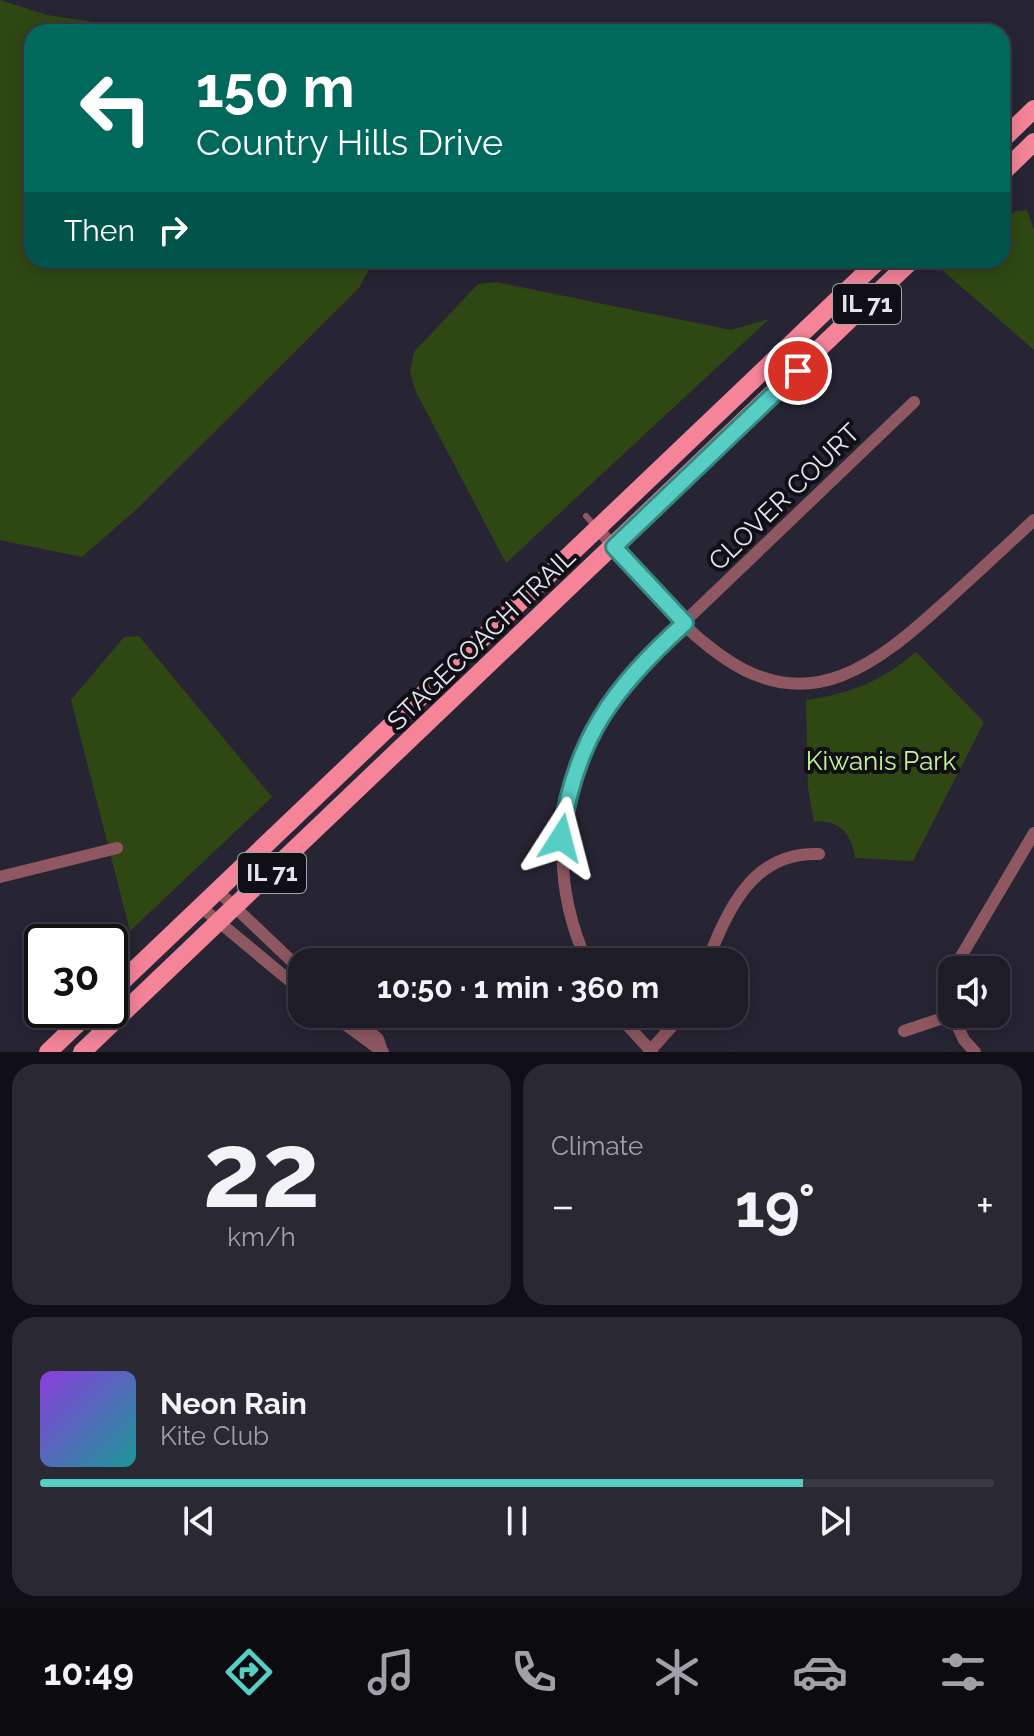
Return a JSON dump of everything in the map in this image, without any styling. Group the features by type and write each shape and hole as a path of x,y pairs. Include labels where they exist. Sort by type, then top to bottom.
{"main road":[{"path":"1010,132 1034,109"},
{"path":"1010,165 1034,142"},
{"name":"STAGECOACH TRAIL","path":"128,976 592,523 870,268"},
{"name":"STAGECOACH TRAIL","path":"82,1052 904,268"},
{"path":"48,1052 73,1028"}],"street":[{"name":"CLOVER COURT","path":"582,948 568,904 561,860 565,808 574,770 600,715 619,687 914,402"},
{"path":"592,523 685,623 725,659 762,676 801,682 840,677 868,666 892,649 1034,520"},
{"path":"962,956 1034,833"},
{"path":"0,877 117,848"},
{"path":"713,948 726,916 754,879 786,856 819,854"},
{"path":"218,891 288,958"},
{"path":"201,907 217,924 288,980"},
{"path":"904,1031 938,1019"},
{"path":"351,1028 383,1051"},
{"path":"366,1028 378,1039 383,1051"},
{"path":"629,1028 650,1051 671,1028"},
{"path":"958,1028 975,1052"}],"green space":[{"path":"0,0 47,15 107,24 24,24 24,268 370,268 359,288 138,508 82,557 0,540"},
{"path":"1027,210 1034,230 1034,350 941,269 1010,268 1010,216 1016,211"},
{"path":"496,282 731,330 769,319 506,563 415,390 410,371 414,352 478,284"},
{"path":"139,636 272,797 130,931 71,700 124,637"},
{"name":"Kiwanis Park","path":"916,652 984,722 913,861 855,858 851,842 843,830 831,823 814,822 808,788 806,700 865,685"}],"route":[{"path":"561,838 574,770 585,741 619,687 685,623 614,547 798,371"}]}
